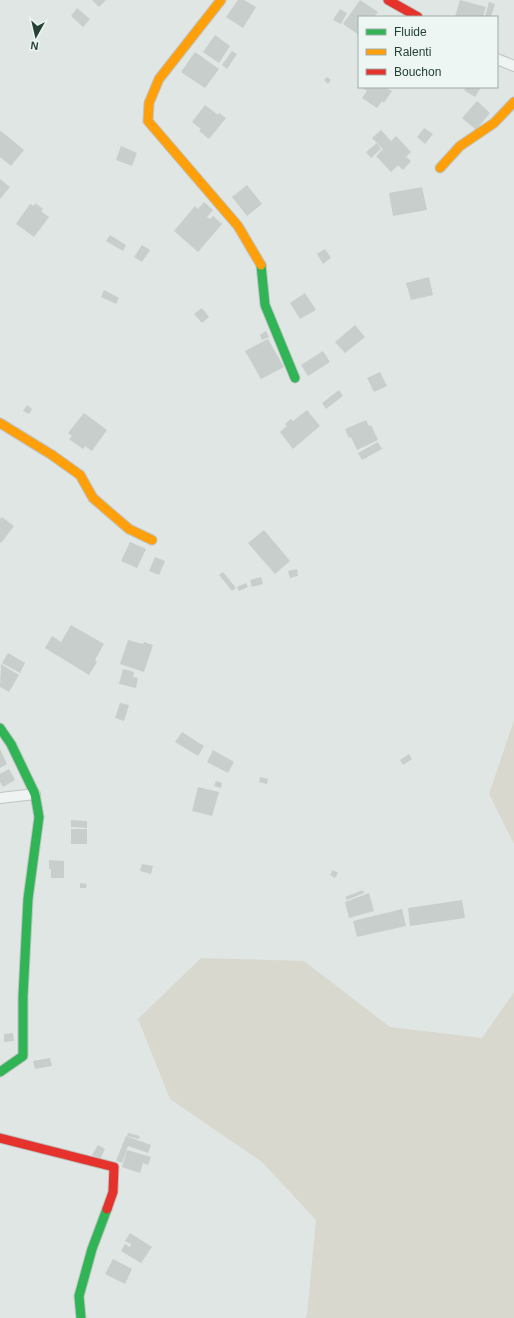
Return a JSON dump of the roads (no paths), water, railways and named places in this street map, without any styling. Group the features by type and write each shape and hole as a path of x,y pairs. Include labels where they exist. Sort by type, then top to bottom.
{"street":[{"path":"221,0 159,79 149,103 148,121 238,226 261,266 264,305 295,378"},
{"path":"388,0 416,16"},
{"path":"498,59 514,66"},
{"path":"440,168 460,146 494,123 514,102"},
{"path":"0,423 80,474 93,498 129,529 152,540"},
{"path":"0,728 11,744 35,794 39,817 28,898 23,996 24,1056 0,1072"},
{"path":"0,798 35,794"},
{"path":"0,1138 114,1167 113,1192 92,1248 79,1296 81,1318"}]}
